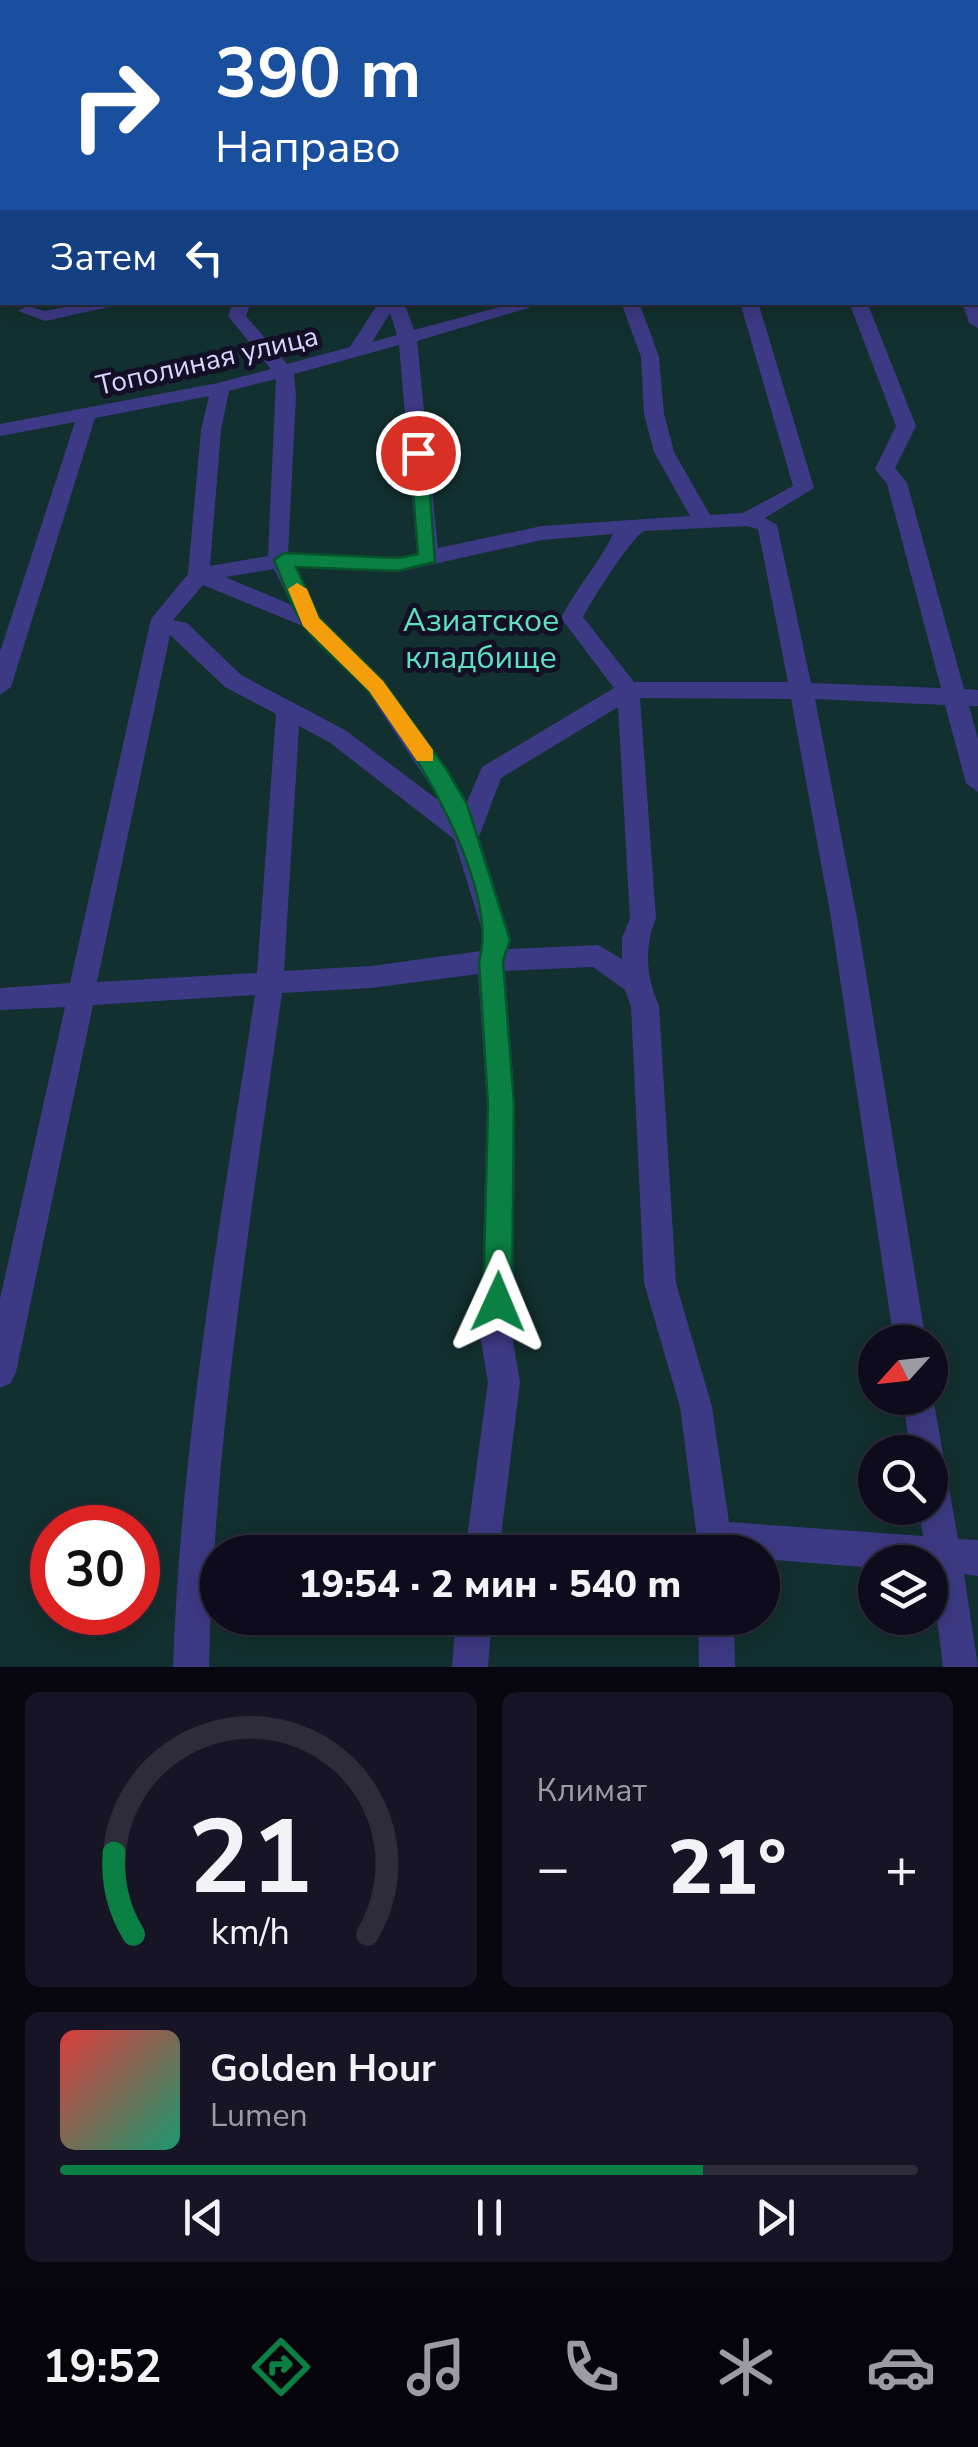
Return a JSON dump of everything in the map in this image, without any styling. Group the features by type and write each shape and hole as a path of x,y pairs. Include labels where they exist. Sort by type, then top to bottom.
{"street":[{"path":"27,311 44,316 107,305"},
{"path":"241,305 237,316 283,371 286,396 276,550 310,621"},
{"path":"356,354 389,305"},
{"path":"392,305 408,339 428,558"},
{"name":"Тополиная улица","path":"0,430 220,388 529,305"},
{"path":"631,305 650,356 654,414 664,452 703,522"},
{"path":"747,519 804,488 750,305"},
{"path":"859,305 906,426 885,469 897,483 966,698 978,783"},
{"path":"0,1372 160,627 198,575 211,430 220,388"},
{"path":"0,688 86,416"},
{"path":"198,575 284,560 398,565 542,534 640,525 747,519 766,525 847,936 907,1325"},
{"path":"640,525 623,534 610,562 586,590 572,618 628,690 643,918 636,938 635,983 645,1006 660,1283 696,1407 713,1535"},
{"path":"198,575 310,621 376,686 440,776 468,835 498,940 491,961 501,1104 497,1341 504,1382 484,1535"},
{"path":"160,627 178,628 233,681 337,736 468,835"},
{"path":"468,835 491,773 628,690 708,686 966,698"},
{"path":"191,1667 194,1566 226,1288 270,983 288,708"},
{"path":"0,999 371,977 491,961 598,956 636,938"},
{"path":"598,956 635,983"},
{"path":"948,1523 960,1557 961,1667"},
{"path":"780,1549 960,1557"},
{"path":"470,1667 473,1635"},
{"path":"716,1635 717,1667"}],"green space":[{"name":"Азиатское кладбище","path":"0,305 978,305 978,1667 0,1667"}],"slow traffic":[{"path":"297,589 310,621 350,656 376,686 425,755"}],"route":[{"path":"418,453 428,558 398,565 284,560 310,621 350,656 376,686 440,776 456,804 478,866 498,940 491,961 501,1104 498,1302"}]}
